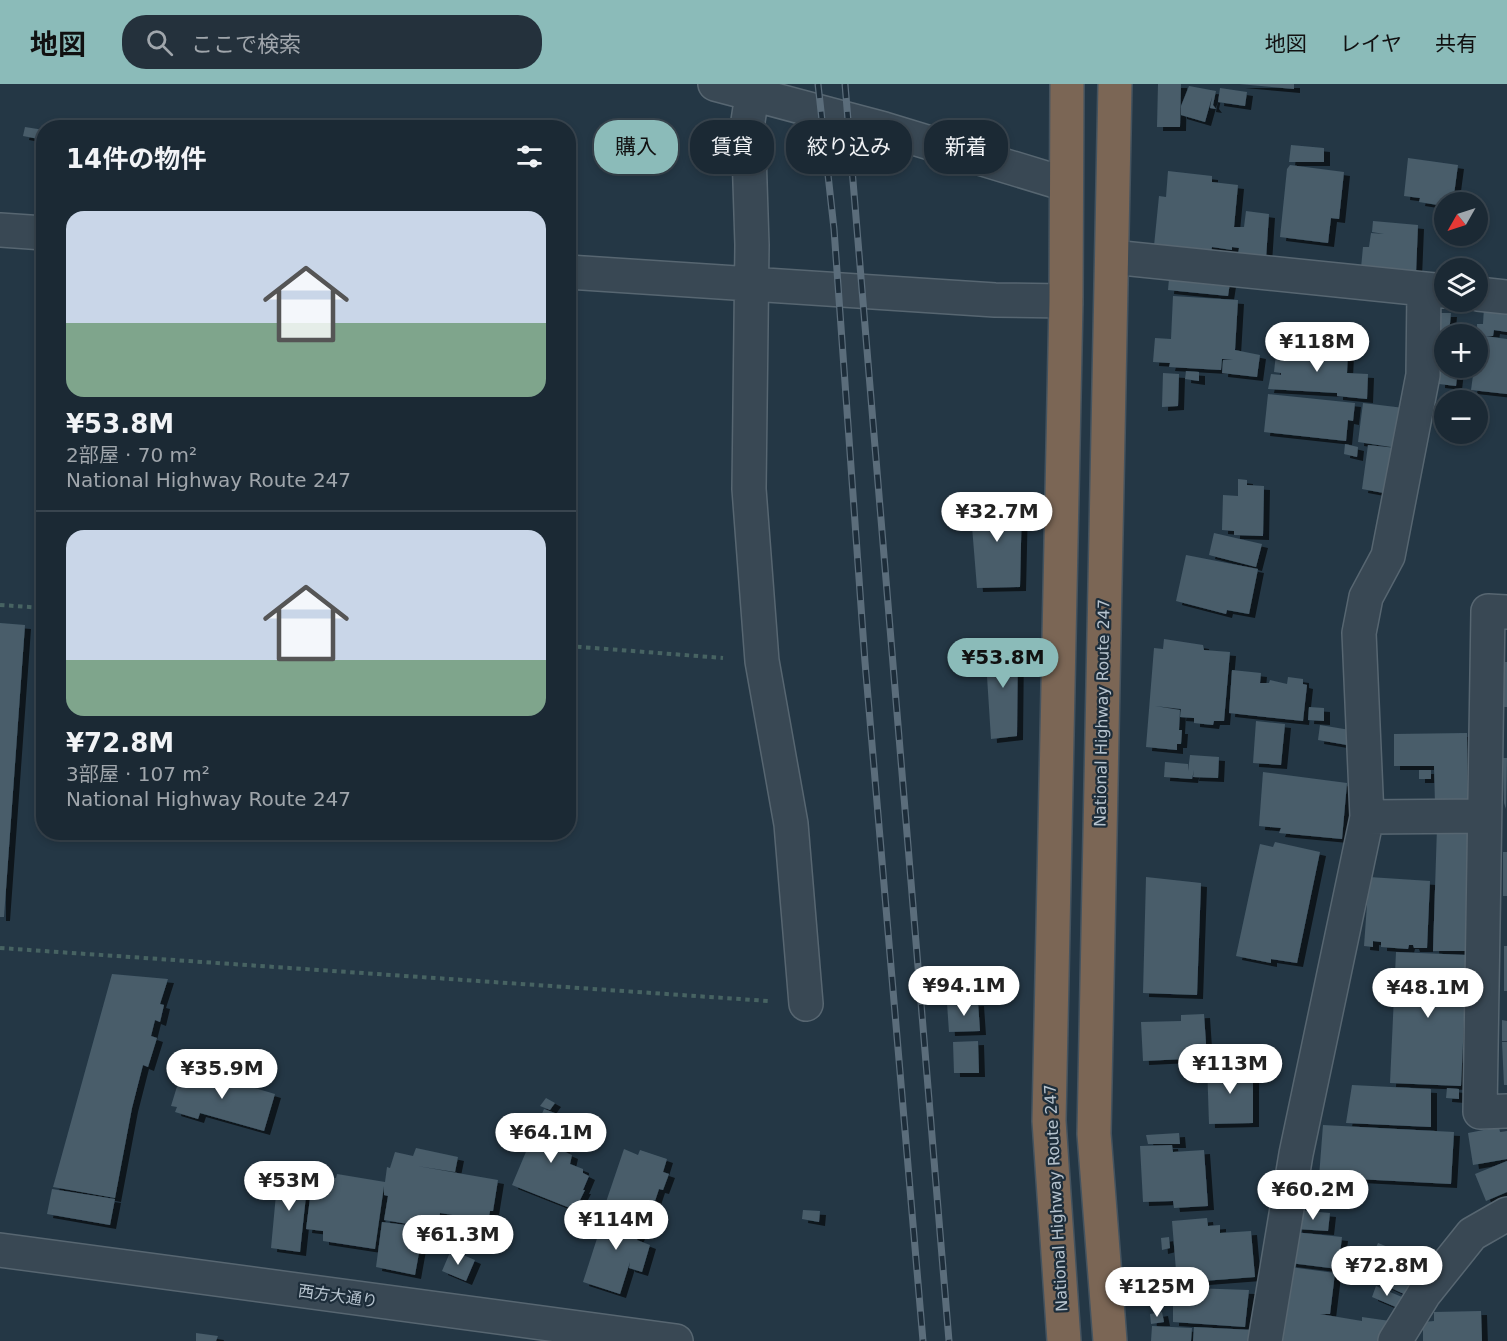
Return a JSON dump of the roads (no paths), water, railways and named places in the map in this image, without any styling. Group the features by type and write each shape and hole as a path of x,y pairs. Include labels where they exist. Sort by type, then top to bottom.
{"highway":[{"name":"National Highway Route 247","path":"1064,1341 1049,1121 1066,301 1067,84"},
{"name":"National Highway Route 247","path":"1110,1341 1094,1134 1115,84"}],"street":[{"path":"715,84 884,129 1065,184"},
{"path":"752,95 748,121 751,285 748,489 762,661 791,824 806,1004"},
{"path":"0,230 36,232"},
{"path":"1112,257 1434,290 1423,375 1388,556 1366,597 1359,633 1367,818 1296,1154 1265,1341"},
{"path":"576,273 995,300 1066,301"},
{"path":"1488,295 1507,297"},
{"path":"1507,612 1488,611 1480,1112 1507,1111"},
{"path":"1367,818 1485,816"},
{"path":"1395,1341 1424,1294 1472,1234 1507,1214"},
{"name":"西方大通り","path":"0,1250 676,1341"}],"railway":[{"path":"818,84 834,229 865,662 923,1341"},
{"path":"845,84 949,1341"}]}
